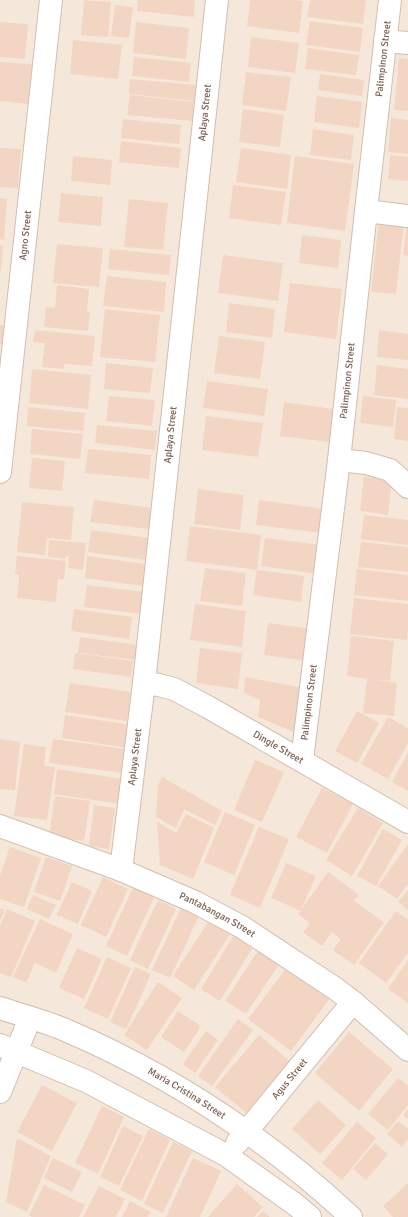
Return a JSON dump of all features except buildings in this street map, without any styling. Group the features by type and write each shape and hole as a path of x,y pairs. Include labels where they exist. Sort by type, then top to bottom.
{"street":[{"name":"Agno Street","path":"0,472 51,0"},
{"name":"Aplaya Street","path":"121,870 144,683 218,0"},
{"name":"Palimpinon Street","path":"302,760 339,460 390,0"},
{"path":"385,41 408,43"},
{"path":"366,211 408,216"},
{"path":"339,460 366,463 390,470 408,487"},
{"name":"Dingle Street","path":"144,683 174,689 302,760 408,822"},
{"name":"Pantabangan Street","path":"0,826 121,870 195,902 242,927 336,988 408,1050"},
{"name":"Agus Street","path":"226,1155 354,1002"},
{"name":"Maria Cristina Street","path":"0,1008 61,1029 110,1051 178,1086 246,1131 314,1184 351,1217"},
{"path":"0,1092 8,1049 30,1018"},
{"path":"8,1049 86,1081 226,1155 296,1205 310,1217"}],"shaded area":[{"path":"0,0 408,0 408,1217 0,1217"}]}
